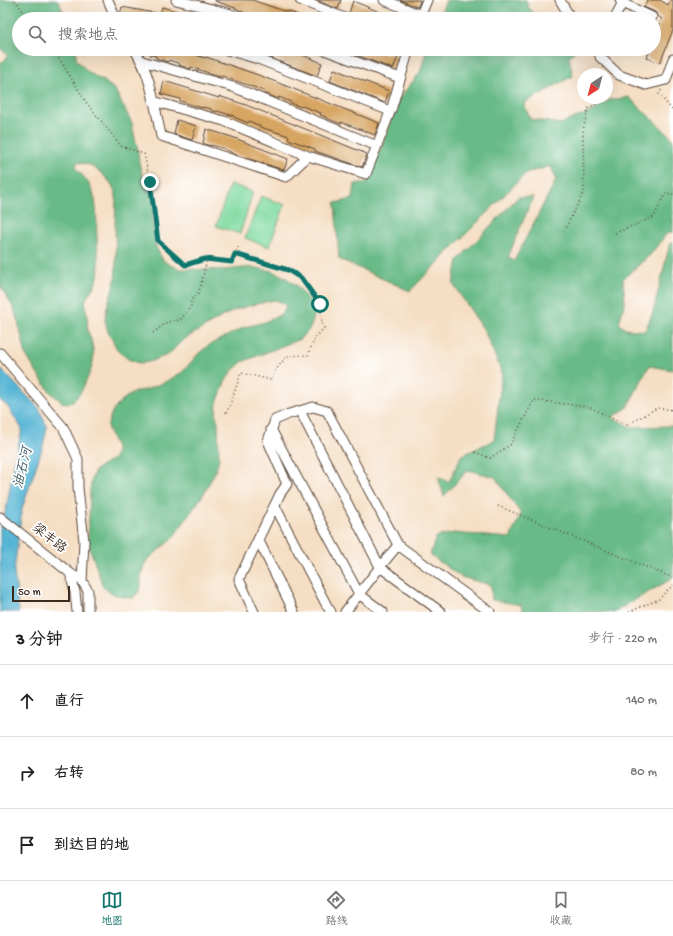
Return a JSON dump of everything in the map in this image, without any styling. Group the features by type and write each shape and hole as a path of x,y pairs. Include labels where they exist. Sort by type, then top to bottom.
{"street":[{"path":"110,4 117,0"},
{"path":"176,0 224,12"},
{"path":"300,0 330,12"},
{"path":"384,0 409,12"},
{"path":"422,12 427,0"},
{"path":"560,0 567,12"},
{"path":"617,12 622,1 643,12"},
{"path":"139,56 142,61 148,81 161,136 286,177 308,156"},
{"path":"248,56 390,112"},
{"path":"341,56 400,78"},
{"path":"153,101 224,121 308,156 366,174 390,112 407,56"},
{"path":"600,56 619,75 646,86 670,82 673,59"},
{"path":"142,61 233,87 377,146"},
{"path":"0,353 63,427 78,459 78,488 84,541 82,581 88,592 88,612"},
{"path":"254,612 239,580 280,494 287,484 268,441 271,429 275,420 313,407 327,411 398,545 490,612"},
{"path":"300,411 380,567 441,612"},
{"path":"271,429 359,594 383,612"},
{"path":"275,506 326,606 331,612"},
{"name":"梁丰路","path":"0,517 82,581"},
{"path":"258,539 294,612"},
{"path":"344,612 398,545"},
{"path":"70,573 75,592 77,612"}],"path":[{"path":"15,0 24,12"},
{"path":"57,56 86,102 121,146 144,154 150,182 158,241 185,265 206,260 232,262 238,247"},
{"path":"670,82 659,94 673,111"},
{"path":"564,231 584,192 583,130 588,109 595,104"},
{"path":"615,233 654,217 666,193 673,194"},
{"path":"226,413 241,373 272,380 274,372 287,356 308,355 315,338 324,328 320,304 301,278 288,270 235,254"},
{"path":"153,333 167,322 180,320 190,306 191,301 199,292 206,260"},
{"path":"475,452 490,458 510,445 534,400 589,407 627,425 657,408 673,410"},
{"path":"498,506 673,578"},
{"path":"630,612 660,599 673,585"}],"green space":[{"path":"0,0 58,0 63,12 12,12 12,56 76,56 76,59 87,71 104,81 115,90 132,123 138,150 139,163 154,204 152,219 156,247 163,260 180,269 224,270 252,267 272,271 285,277 297,286 311,303 313,310 314,317 312,324 309,330 300,339 242,362 232,371 225,382 217,403 216,416 218,422 219,459 215,472 203,495 172,539 146,561 141,575 141,587 133,598 117,595 103,587 88,543 92,478 98,468 112,460 116,454 116,447 108,430 108,424 112,412 121,401 131,394 163,383 181,373 199,353 209,345 245,327 265,322 278,316 283,312 286,306 281,302 274,300 235,310 183,340 168,355 149,362 139,363 128,359 118,351 108,332 105,320 107,307 115,281 116,194 110,182 101,173 90,165 77,162 76,168 86,179 92,189 96,209 99,265 98,275 96,283 85,302 88,332 91,338 93,351 93,361 83,388 77,397 71,402 68,404 62,402 51,393 26,355 14,309 0,285 0,63 5,60 8,55 0,48"},
{"path":"446,0 526,0 529,8 533,12 441,12"},
{"path":"425,56 570,56 573,76 524,103 530,119 560,124 593,111 603,104 613,104 613,99 629,97 670,136 673,141 673,233 668,232 650,255 623,279 625,301 619,323 625,329 645,331 653,312 670,243 673,243 673,370 649,366 627,408 612,417 630,427 673,426 673,578 614,612 523,612 521,605 492,600 491,585 461,577 430,555 436,537 454,533 510,538 521,514 495,477 468,470 444,496 438,477 449,482 461,456 494,440 502,373 484,330 453,284 458,260 518,197 533,197 508,257 514,261 556,180 551,166 526,173 410,291 339,259 335,203 353,199 355,184 368,182 399,99 420,72"},
{"path":"230,184 253,192 240,234 216,226"},
{"path":"261,196 285,205 269,247 245,238"}],"water":[{"name":"油石河","path":"0,368 39,408 47,427 43,446 22,509 14,571 19,612 0,612 0,528 6,509 22,429 8,407 0,400"}],"building":[{"path":"252,0 287,12 243,12 215,1"},
{"path":"316,0 341,0 338,9"},
{"path":"400,0 420,0 418,7"},
{"path":"648,0 660,0 668,5 670,0 673,0 673,30 660,63 647,58 648,56 661,56 661,12 655,12 644,7"},
{"path":"353,1 379,12 349,12"},
{"path":"122,7 149,12 121,12"},
{"path":"162,7 180,12 161,12"},
{"path":"156,56 206,57 261,76 379,123 375,135 341,122 341,124 320,115 321,113 302,106 301,107 279,97 279,99 264,93 265,92 259,89 191,67 190,69 169,60 168,62 156,58"},
{"path":"265,56 305,56 322,63 317,76"},
{"path":"359,56 398,57 393,69"},
{"path":"334,69 389,91 385,103 330,81"},
{"path":"164,81 246,105 367,154 362,167 315,151 315,149 288,139 289,136 260,127 249,121 248,123 234,116 216,112 211,109 202,108 180,101 180,99 161,94"},
{"path":"177,120 196,126 192,140 174,134"},
{"path":"206,129 232,137 288,159 284,170 234,154 223,148 210,146 203,143"}],"route":[{"path":"150,182 158,241 185,265 205,259 232,262 235,254 288,270 301,278 320,304"}]}
